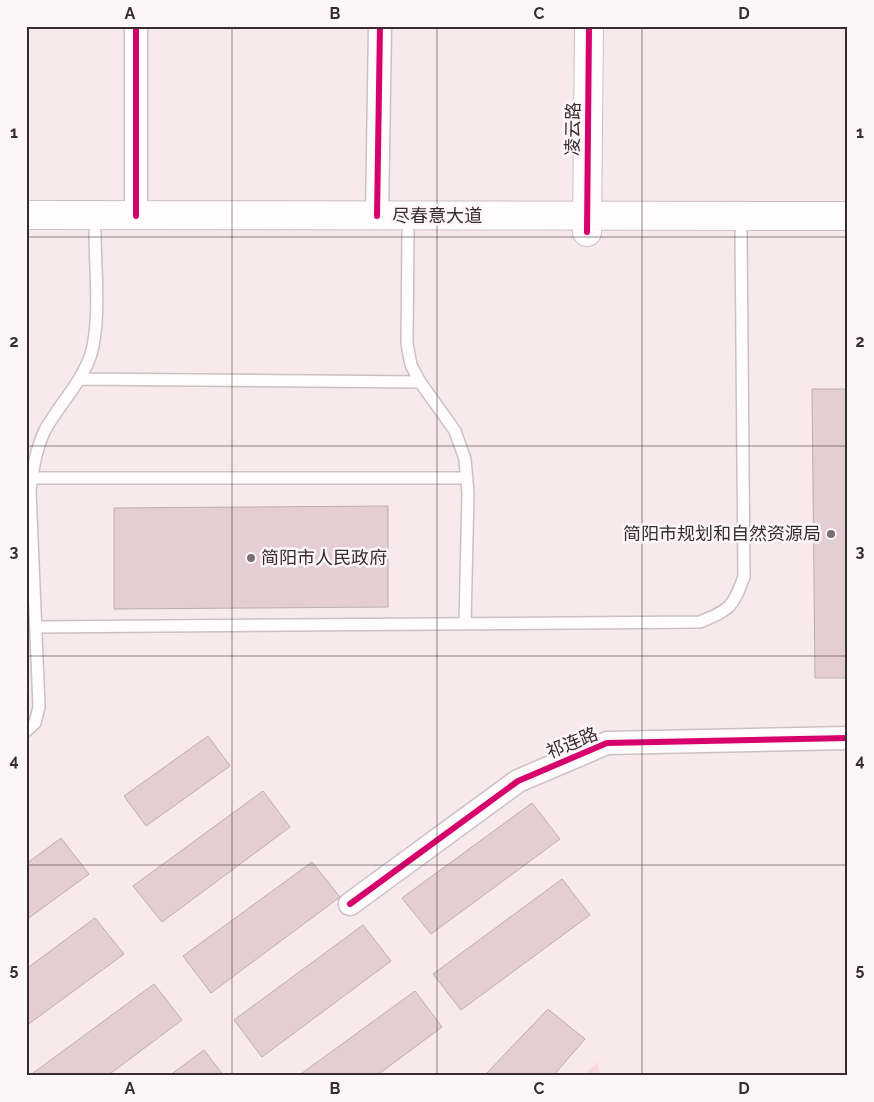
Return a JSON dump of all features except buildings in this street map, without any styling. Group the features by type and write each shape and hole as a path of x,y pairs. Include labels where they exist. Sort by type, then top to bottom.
{"main road":[{"name":"凌云路","path":"587,224 589,26"},
{"name":"尽春意大道","path":"26,214 377,216 741,232 848,232"},
{"name":"尽春意大道","path":"26,231 408,232 848,216"}],"street":[{"path":"136,26 136,216"},
{"path":"377,216 380,26"},
{"name":"祁连路","path":"350,904 518,781 607,743 848,738"}],"lane":[{"path":"26,731 35,723 39,707 30,490 35,457 45,431 79,379 90,356 96,332 95,232"},
{"path":"408,232 407,344 411,365 420,382 455,430 465,459 468,493 465,624"},
{"path":"36,626 700,622 723,612 735,600 744,577 741,232"},
{"path":"79,379 420,382"},
{"path":"32,478 466,478"}],"shaded area":[{"path":"598,1062 599,1076 583,1076"}],"cycle path":[{"path":"136,26 136,216"},
{"path":"377,216 380,26"},
{"path":"587,232 589,26"},
{"path":"350,904 518,781 607,743 848,738"}],"place":[{"name":"简阳市规划和自然资源局","path":"831,534"},
{"name":"简阳市人民政府","path":"251,558"}]}
